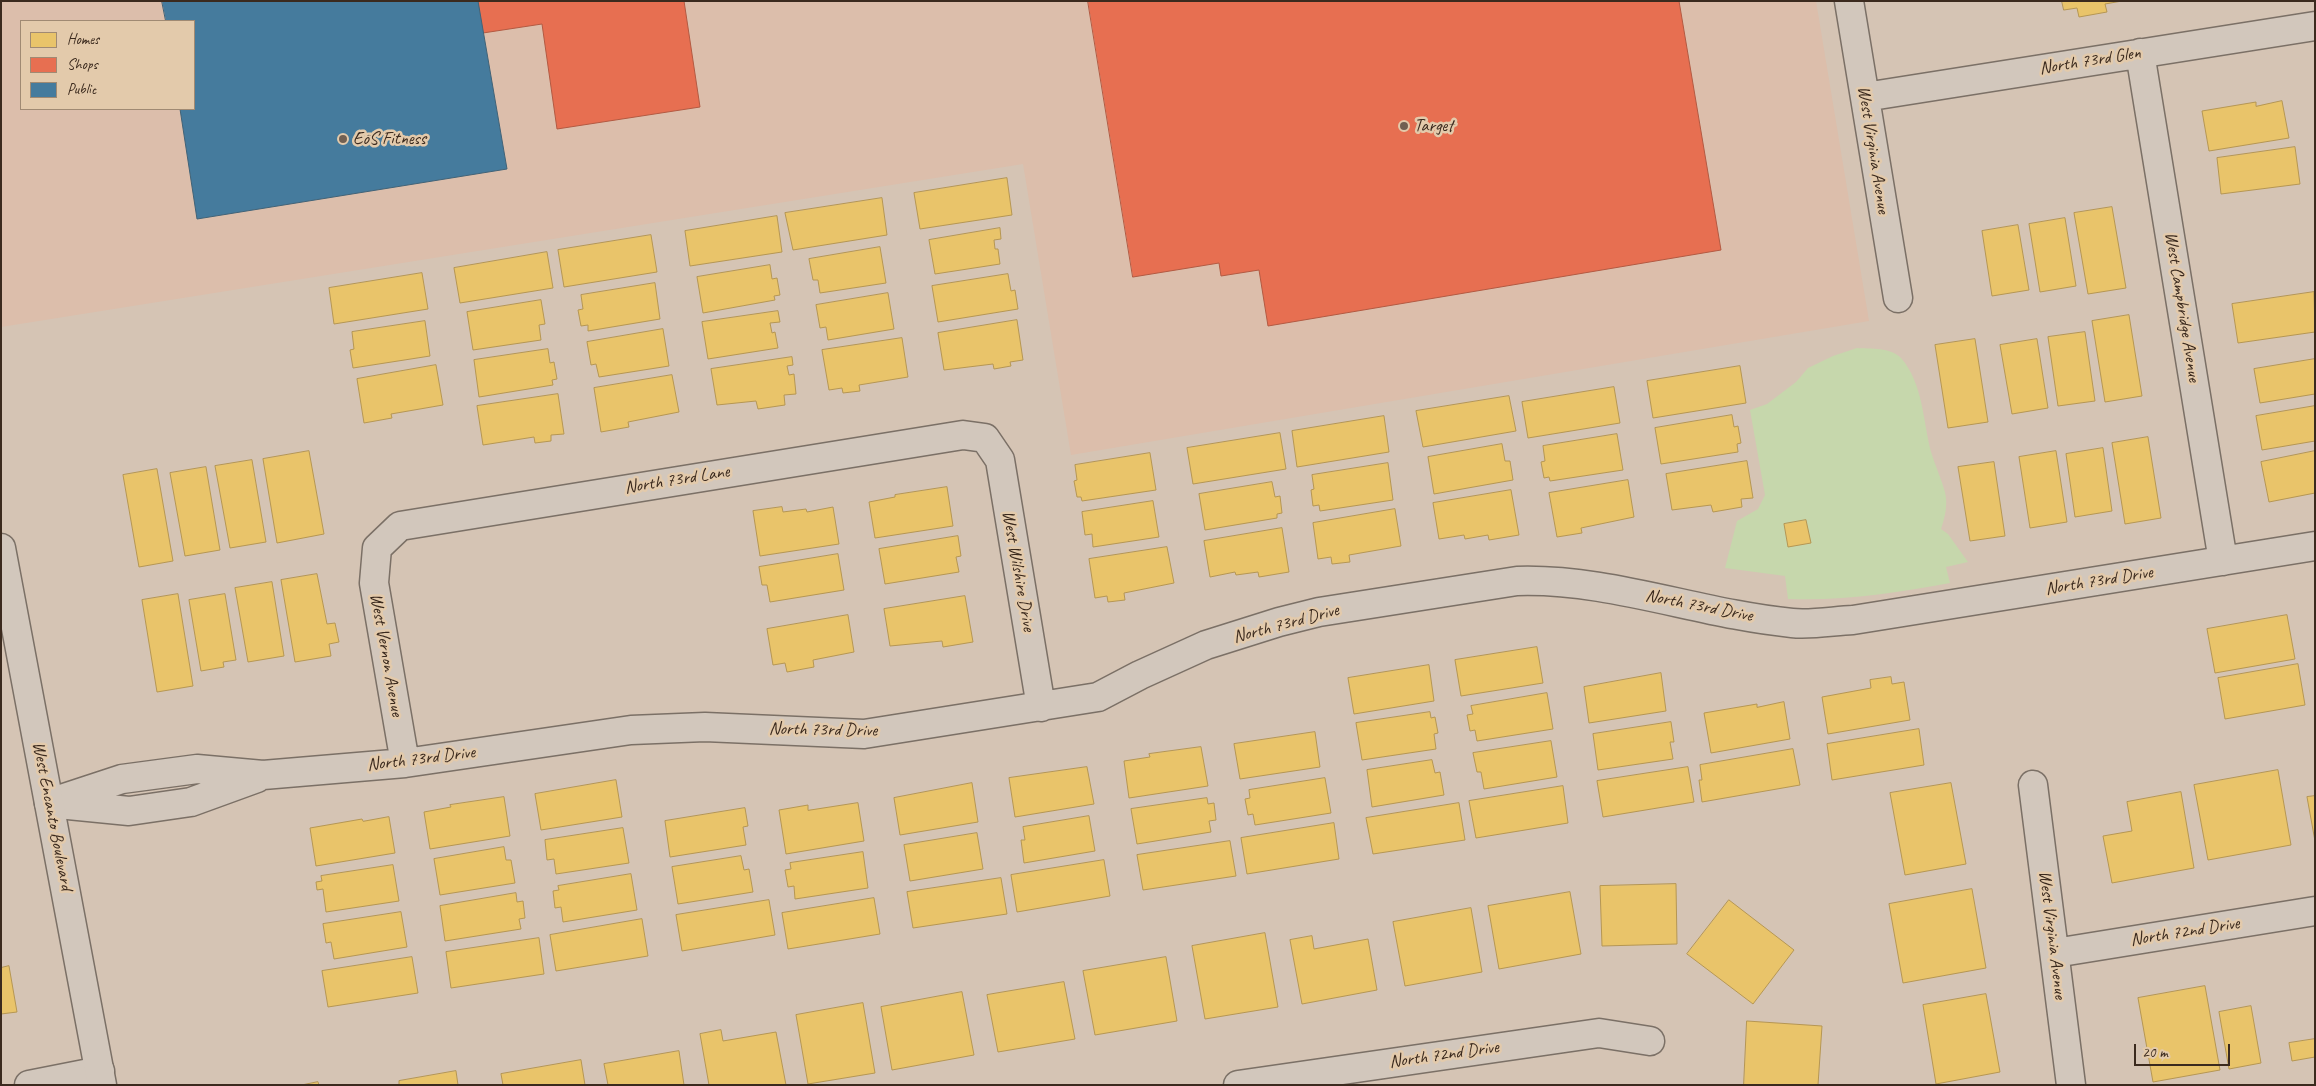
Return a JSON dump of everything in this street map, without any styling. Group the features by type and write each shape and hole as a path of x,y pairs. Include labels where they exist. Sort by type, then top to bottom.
{"street":[{"name":"West Virginia Avenue","path":"1849,1 1898,298"},
{"name":"North 73rd Glen","path":"1865,97 2315,26"},
{"name":"West Campbridge Avenue","path":"2140,53 2223,561"},
{"name":"North 73rd Lane","path":"377,548 400,526 941,438 963,435 985,438"},
{"name":"West Wilshire Drive","path":"985,438 1000,460 1041,707"},
{"name":"North 73rd Drive","path":"49,803 122,779 197,769 263,775 405,763 630,730 705,727 864,734 1098,697 1140,675 1206,645 1279,622 1319,612 1517,582 1547,580 1587,585 1709,610 1793,624 1852,620 2315,546"},
{"name":"West Encanto Boulevard","path":"1,548 101,1078"},
{"name":"West Vernon Avenue","path":"377,548 374,583 405,763"},
{"name":"West Virginia Avenue","path":"2034,785 2071,1085"},
{"name":"North 72nd Drive","path":"2055,954 2315,911"},
{"name":"North 72nd Drive","path":"1238,1085 1294,1080 1600,1033 1650,1041"},
{"path":"29,1085 101,1078"}],"shaded area":[{"path":"1,1 1816,1 1869,321 1071,455 1023,164 1,327"}],"green space":[{"path":"1857,348 1880,349 1897,354 1914,379 1931,452 1945,492 1946,511 1941,529 1948,534 1968,562 1946,567 1950,583 1870,596 1788,599 1785,576 1725,568 1737,521 1758,509 1765,495 1750,410 1767,404 1796,382 1808,368 1833,356"}],"building: Homes":[{"path":"2062,1 2122,1 2105,4 2107,12 2079,17 2077,8 2064,10"},
{"path":"2282,101 2289,138 2209,151 2202,111 2256,102 2256,106"},
{"path":"2295,147 2300,184 2221,194 2217,158"},
{"path":"1007,178 1012,215 920,229 914,193"},
{"path":"882,198 887,235 793,250 785,213"},
{"path":"2112,207 2126,288 2088,294 2074,213"},
{"path":"777,216 782,252 690,266 685,231"},
{"path":"2065,218 2076,286 2040,292 2029,224"},
{"path":"2018,225 2029,290 1992,296 1982,231"},
{"path":"1000,228 1001,239 994,240 995,249 998,249 1000,264 935,274 929,240"},
{"path":"651,235 657,272 564,287 558,250"},
{"path":"880,247 886,283 820,293 818,280 813,280 809,259"},
{"path":"547,252 553,288 460,303 454,268"},
{"path":"770,265 772,279 777,278 780,295 774,296 775,300 703,313 697,277"},
{"path":"422,273 428,309 334,324 329,288"},
{"path":"1008,274 1011,291 1015,290 1018,309 938,322 932,286"},
{"path":"655,283 660,319 588,331 588,325 581,326 578,310 583,309 581,295"},
{"path":"2314,292 2315,332 2238,343 2232,304"},
{"path":"888,293 894,329 828,340 826,327 820,328 816,305"},
{"path":"541,300 545,324 539,325 541,340 473,350 467,312"},
{"path":"778,311 780,322 770,323 772,333 775,332 778,348 708,359 702,322"},
{"path":"2129,315 2142,396 2105,402 2092,321"},
{"path":"1017,320 1023,360 1010,362 1011,366 994,369 993,364 944,370 938,333"},
{"path":"425,321 430,356 353,368 350,350 354,349 352,332"},
{"path":"663,329 669,366 599,377 596,364 591,365 587,342"},
{"path":"2085,332 2095,401 2058,406 2048,337"},
{"path":"902,338 908,377 859,385 860,391 843,393 842,388 829,390 822,350"},
{"path":"1975,339 1988,422 1948,428 1935,345"},
{"path":"2037,339 2048,408 2012,414 2000,345"},
{"path":"548,349 550,363 554,362 557,379 552,380 553,385 479,397 474,360"},
{"path":"792,357 793,365 787,366 789,375 794,374 796,394 784,395 785,405 758,409 756,401 717,405 711,369"},
{"path":"2315,359 2315,394 2260,403 2254,369"},
{"path":"436,365 443,405 391,414 392,418 364,423 357,379"},
{"path":"1740,366 1746,403 1653,418 1647,381"},
{"path":"672,375 679,412 628,422 629,427 601,432 594,388"},
{"path":"1614,387 1620,423 1528,438 1522,402"},
{"path":"558,394 564,434 551,435 551,441 535,443 534,437 483,445 477,406"},
{"path":"1509,396 1516,431 1423,447 1416,411"},
{"path":"2315,406 2315,441 2262,450 2256,416"},
{"path":"1732,415 1734,427 1738,426 1741,443 1737,444 1738,452 1661,464 1655,428"},
{"path":"1384,416 1389,452 1297,467 1292,431"},
{"path":"1280,433 1286,469 1193,484 1187,448"},
{"path":"1617,434 1623,470 1550,481 1549,477 1544,478 1541,462 1545,461 1543,446"},
{"path":"2148,437 2161,518 2125,524 2112,443"},
{"path":"1502,444 1505,461 1510,461 1513,480 1434,494 1428,457"},
{"path":"2103,448 2112,511 2075,517 2066,454"},
{"path":"309,451 324,534 277,543 263,459"},
{"path":"2056,451 2067,522 2030,528 2019,457"},
{"path":"2315,451 2315,493 2269,502 2261,462"},
{"path":"1150,453 1156,490 1082,501 1081,497 1077,497 1074,481 1077,480 1075,465"},
{"path":"252,460 266,542 230,548 215,466"},
{"path":"1747,461 1753,498 1741,499 1742,507 1713,512 1711,505 1672,510 1666,474"},
{"path":"1994,462 2005,536 1970,541 1958,467"},
{"path":"1388,463 1393,500 1320,511 1319,505 1313,506 1311,490 1314,489 1312,475"},
{"path":"206,467 220,550 185,556 170,473"},
{"path":"157,469 173,561 139,567 123,475"},
{"path":"1628,480 1634,517 1581,528 1582,533 1557,537 1549,493"},
{"path":"1272,482 1275,497 1280,496 1282,513 1277,514 1277,518 1205,530 1199,494"},
{"path":"947,487 953,526 875,538 869,502 895,497 895,495"},
{"path":"1511,490 1519,535 1489,540 1488,535 1465,539 1464,535 1439,539 1433,503"},
{"path":"1153,501 1159,537 1093,547 1092,534 1085,535 1082,512"},
{"path":"782,507 783,512 806,509 807,512 833,507 839,544 760,556 753,511"},
{"path":"1395,509 1401,546 1349,555 1350,562 1332,564 1331,557 1318,559 1313,523"},
{"path":"1806,520 1811,543 1788,547 1784,524"},
{"path":"1282,528 1289,572 1259,577 1258,572 1236,575 1235,572 1210,577 1204,541"},
{"path":"958,536 961,556 956,557 959,572 885,584 879,549"},
{"path":"1167,547 1174,583 1124,593 1125,600 1108,602 1107,596 1095,598 1089,559"},
{"path":"838,554 844,590 770,602 767,585 762,585 759,567"},
{"path":"317,574 327,624 335,623 339,642 329,644 331,656 295,662 281,580"},
{"path":"272,582 284,656 248,662 235,588"},
{"path":"178,594 193,686 157,692 142,600"},
{"path":"225,594 236,660 223,662 224,667 201,671 189,600"},
{"path":"965,596 973,642 943,647 942,641 890,646 884,609"},
{"path":"848,615 854,652 813,660 814,667 787,672 785,663 773,665 767,629"},
{"path":"2287,615 2295,659 2215,673 2207,629"},
{"path":"1537,647 1543,683 1461,696 1455,660"},
{"path":"2298,664 2305,705 2225,719 2218,678"},
{"path":"1429,665 1434,701 1354,714 1348,678"},
{"path":"1661,673 1666,711 1589,723 1584,687"},
{"path":"1891,677 1892,684 1904,682 1910,720 1828,734 1822,697 1871,688 1870,680"},
{"path":"1547,693 1553,729 1477,741 1475,730 1470,731 1467,715 1473,714 1471,706"},
{"path":"1784,702 1790,739 1711,753 1704,713 1757,704 1757,707"},
{"path":"1430,712 1431,718 1435,717 1438,733 1434,734 1436,749 1362,760 1356,723"},
{"path":"1671,722 1674,742 1670,742 1673,759 1598,770 1593,734"},
{"path":"1919,729 1924,765 1832,780 1827,744"},
{"path":"1315,732 1320,767 1240,779 1234,744"},
{"path":"1551,741 1557,777 1484,789 1481,772 1477,772 1473,753"},
{"path":"1201,747 1208,786 1129,798 1124,761 1150,757 1149,754"},
{"path":"1793,749 1800,785 1702,802 1699,780 1702,780 1700,765"},
{"path":"1432,760 1435,773 1440,772 1444,795 1372,807 1367,770"},
{"path":"1087,767 1094,804 1015,817 1009,778"},
{"path":"1688,767 1694,802 1603,817 1597,781"},
{"path":"2278,770 2291,845 2208,860 2194,785"},
{"path":"1325,778 1331,813 1255,825 1253,814 1248,815 1245,799 1250,798 1249,790"},
{"path":"616,780 622,817 541,830 535,794"},
{"path":"972,783 978,822 900,835 894,798"},
{"path":"1951,783 1966,864 1905,875 1890,793"},
{"path":"1563,786 1568,823 1476,838 1469,801"},
{"path":"2181,792 2194,868 2112,883 2103,836 2132,831 2127,802"},
{"path":"2315,796 2315,841 2307,797"},
{"path":"504,797 510,836 430,849 424,812 451,807 450,805"},
{"path":"1207,798 1208,804 1214,803 1216,820 1209,821 1211,832 1137,844 1131,809"},
{"path":"858,803 864,841 786,854 779,810 808,805 808,810"},
{"path":"1459,803 1465,840 1373,854 1366,818"},
{"path":"745,808 748,826 743,827 746,845 670,857 665,821"},
{"path":"1089,816 1095,851 1024,863 1021,840 1025,840 1023,827"},
{"path":"389,817 395,853 316,866 310,828 362,819 363,821"},
{"path":"1334,823 1339,859 1247,874 1241,838"},
{"path":"623,828 629,863 556,874 554,859 547,860 545,840"},
{"path":"977,833 983,869 910,881 904,845"},
{"path":"1230,841 1236,876 1143,890 1137,855"},
{"path":"504,847 506,860 511,860 515,883 440,895 434,859"},
{"path":"863,852 868,888 795,899 794,886 788,887 785,870 791,869 790,863"},
{"path":"741,856 744,870 749,869 753,892 678,904 672,867"},
{"path":"1104,860 1110,896 1017,912 1011,875"},
{"path":"393,865 399,901 326,912 323,889 317,890 316,882 322,881 321,876"},
{"path":"631,874 637,910 563,922 561,907 555,908 553,891 559,890 558,886"},
{"path":"1001,878 1007,914 913,928 907,892"},
{"path":"1676,884 1677,944 1602,946 1600,886"},
{"path":"1972,889 1986,968 1903,983 1889,904"},
{"path":"1570,892 1581,954 1499,969 1488,906"},
{"path":"516,893 517,902 523,901 525,918 519,919 521,929 445,941 440,906"},
{"path":"874,898 880,934 788,949 782,913"},
{"path":"769,900 775,935 682,951 676,915"},
{"path":"1729,900 1794,950 1753,1004 1687,954"},
{"path":"1471,908 1482,972 1405,986 1393,922"},
{"path":"401,912 407,947 334,959 331,942 326,943 323,924"},
{"path":"642,919 648,956 556,971 550,935"},
{"path":"1265,933 1278,1007 1205,1019 1192,946"},
{"path":"1312,936 1314,949 1368,939 1377,990 1302,1004 1290,940"},
{"path":"539,938 544,974 451,988 446,952"},
{"path":"412,957 418,993 328,1007 322,971"},
{"path":"1166,957 1177,1021 1095,1035 1083,971"},
{"path":"9,966 17,1012 1,1014 1,968"},
{"path":"1064,982 1075,1039 998,1052 987,995"},
{"path":"2205,986 2220,1070 2153,1082 2138,998"},
{"path":"962,992 974,1055 892,1070 881,1007"},
{"path":"1986,994 2000,1072 1936,1084 1923,1005"},
{"path":"863,1003 875,1073 808,1084 796,1015"},
{"path":"2251,1006 2261,1063 2229,1069 2219,1012"},
{"path":"1747,1021 1822,1026 1818,1085 1744,1085"},
{"path":"721,1030 723,1041 776,1032 786,1085 709,1085 700,1034"},
{"path":"2315,1039 2315,1057 2292,1061 2289,1043"},
{"path":"679,1051 684,1085 608,1085 604,1064"},
{"path":"581,1060 585,1085 503,1085 501,1074"},
{"path":"456,1071 458,1085 399,1085 399,1081"},
{"path":"318,1082 319,1085 302,1085"}],"building: Shops":[{"path":"478,1 684,1 700,107 557,129 542,24 483,33"},
{"name":"Target","path":"1088,1 1679,1 1721,250 1268,326 1259,270 1221,276 1219,263 1133,277"}],"building: Public":[{"name":"EōS Fitness","path":"162,1 478,1 507,169 197,219 180,110 195,110 195,20 166,20"}],"place":[{"name":"Target","path":"1404,126"},
{"name":"EōS Fitness","path":"343,139"}]}
